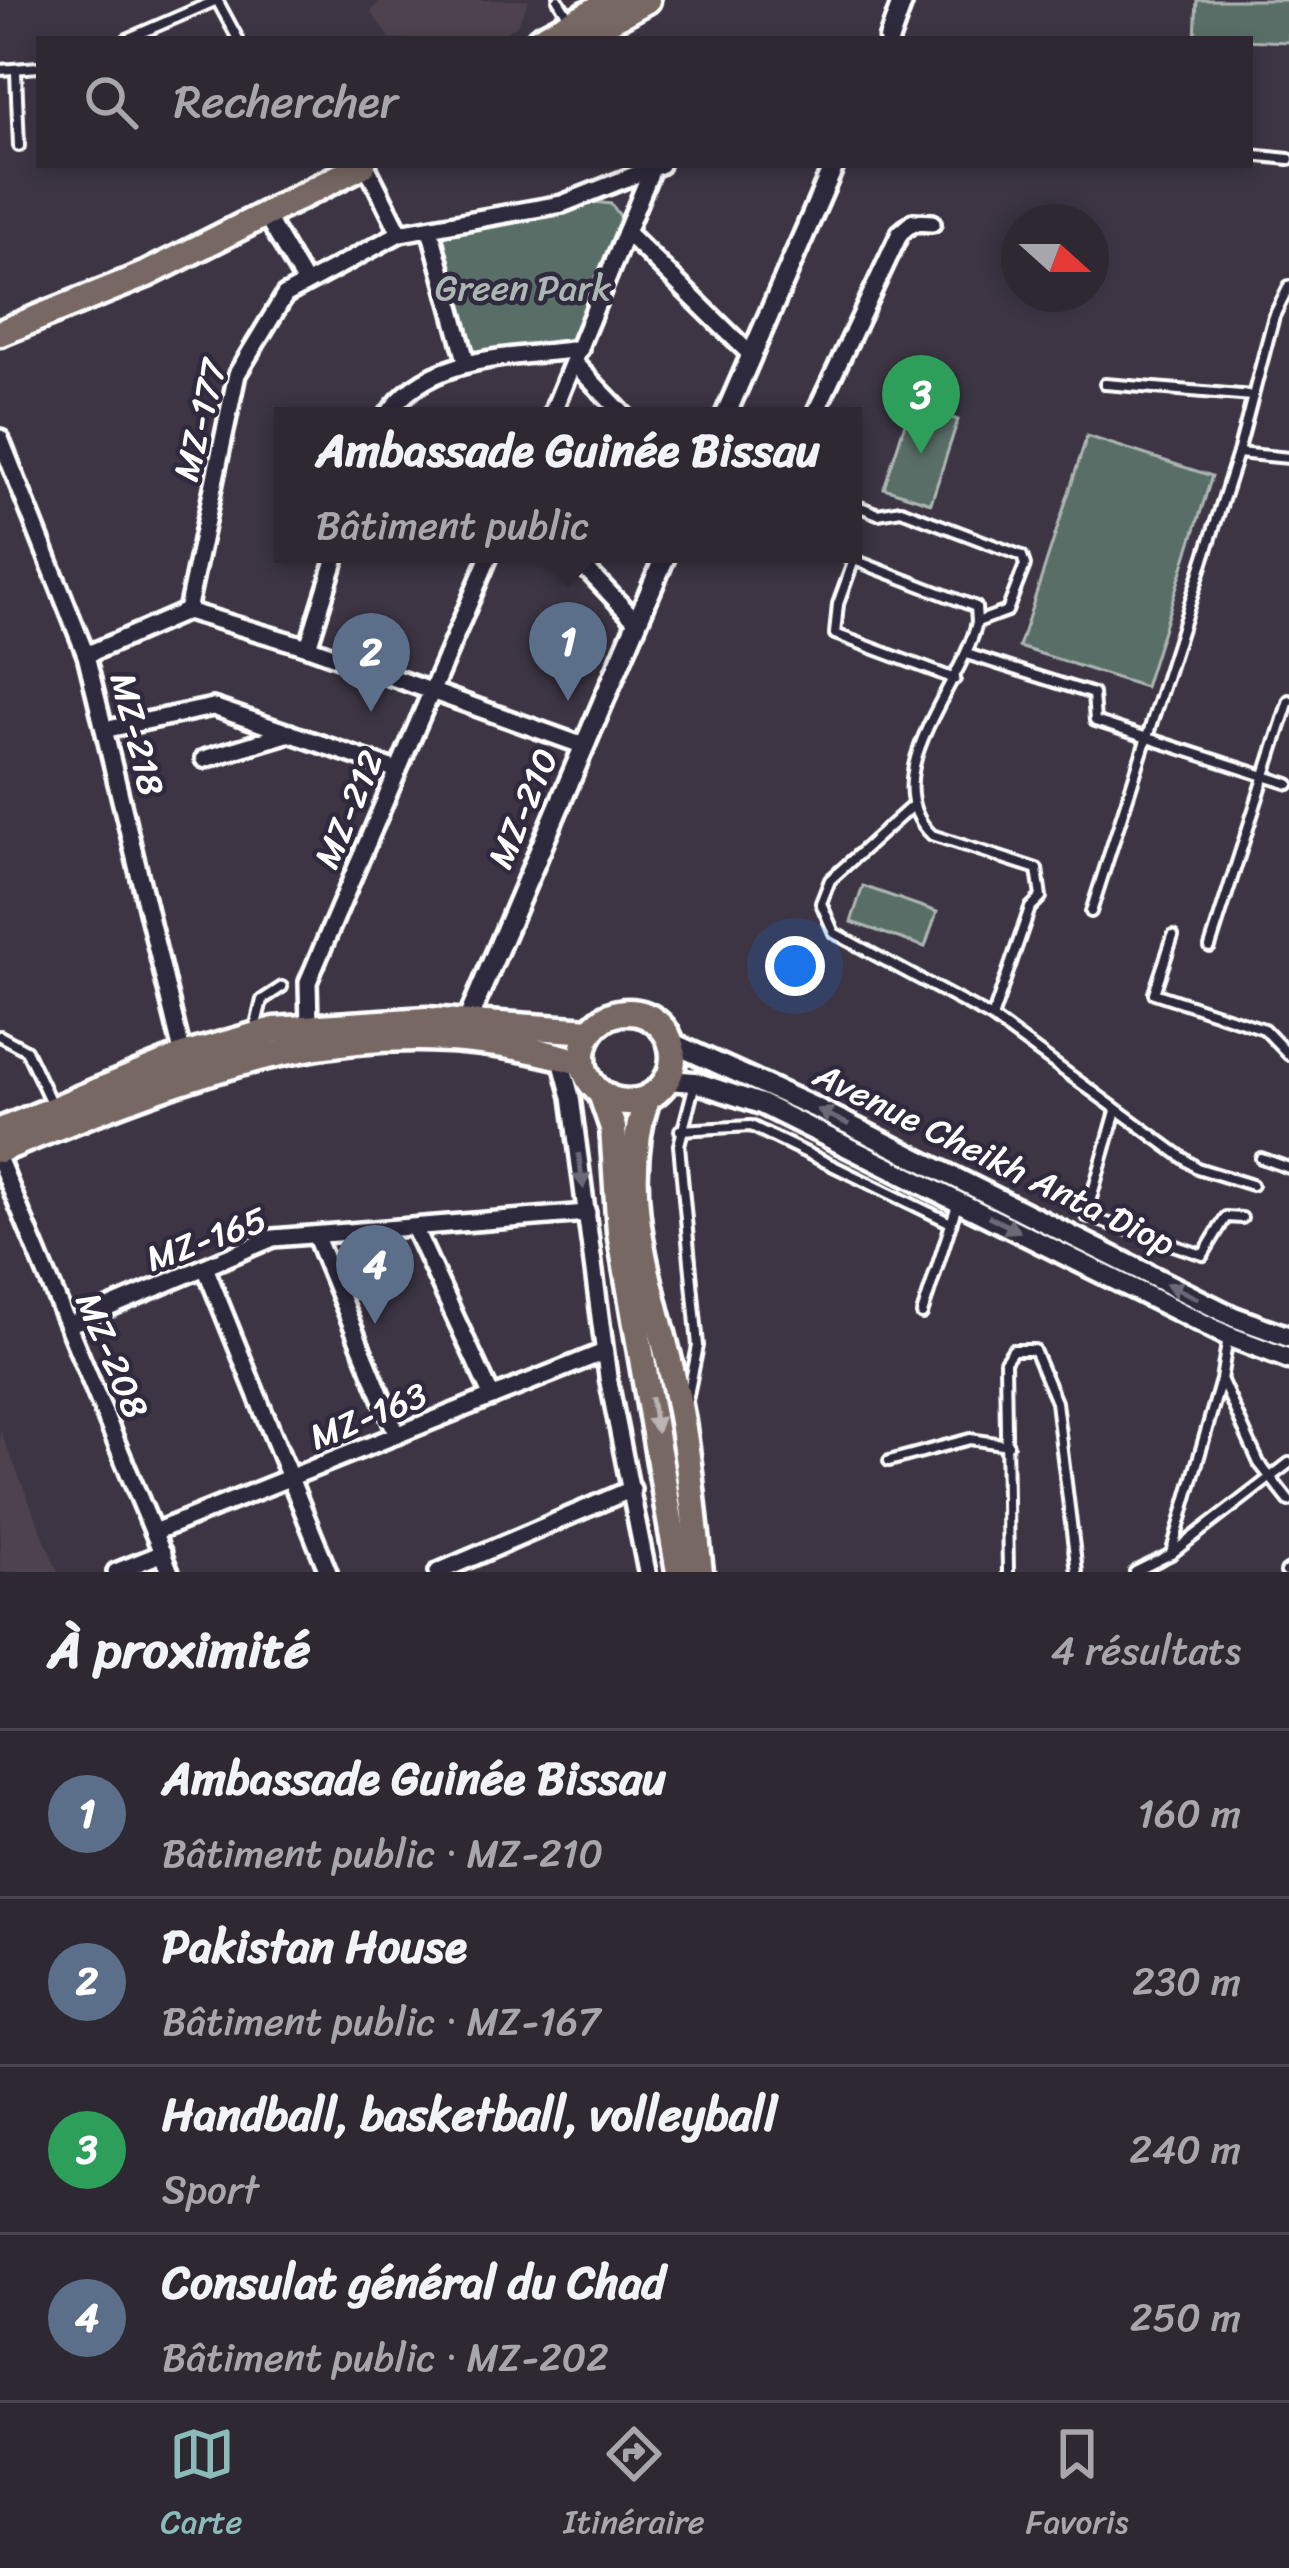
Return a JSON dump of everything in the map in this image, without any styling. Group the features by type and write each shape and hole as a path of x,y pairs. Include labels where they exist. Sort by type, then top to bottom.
{"main road":[{"path":"574,31 614,0"},
{"path":"574,31 647,0"},
{"path":"0,318 190,238 325,168"},
{"path":"0,333 134,280 359,168"},
{"path":"572,1059 591,1031 613,1014 641,1014 654,1020 670,1042 667,1080 646,1098 623,1102 601,1094"},
{"path":"0,1130 182,1056 254,1035 309,1026 467,1022 591,1031"},
{"path":"0,1150 205,1069 303,1044 451,1037 572,1059 601,1094 613,1128 620,1232 679,1572"},
{"path":"646,1098 636,1141 641,1248 681,1414 700,1572"}],"street":[{"path":"890,36 903,0"},
{"path":"367,168 400,233"},
{"path":"555,407 656,168"},
{"name":"MZ-177","path":"187,610 237,374 284,295 304,280 400,233 562,203 656,168"},
{"path":"729,407 833,168"},
{"path":"266,216 304,280"},
{"path":"818,407 900,233 913,222 932,223"},
{"path":"430,229 466,364"},
{"path":"626,232 751,355"},
{"path":"395,407 420,379 466,364 577,356"},
{"path":"577,356 618,407"},
{"name":"MZ-218","path":"0,438 86,655 108,729 182,1056"},
{"path":"308,646 334,563"},
{"name":"MZ-212","path":"309,1026 308,982 486,563"},
{"path":"581,563 637,622"},
{"name":"MZ-210","path":"467,1022 662,563"},
{"path":"86,655 187,610 308,646 584,746"},
{"path":"108,729 213,707 397,770"},
{"path":"204,759 290,733"},
{"name":"Avenue Cheikh Anta Diop","path":"670,1042 818,1109 1234,1317 1289,1337"},
{"path":"572,1059 604,1352 647,1572"},
{"name":"Avenue Cheikh Anta Diop","path":"667,1080 695,1082 761,1104 1228,1336 1289,1359"},
{"name":"MZ-208","path":"0,1162 170,1572"},
{"name":"MZ-165","path":"68,1325 273,1238 587,1214"},
{"path":"416,1230 492,1397"},
{"path":"316,1238 397,1435"},
{"path":"205,1267 328,1572"},
{"name":"MZ-163","path":"154,1532 604,1352"},
{"path":"608,1377 646,1369"},
{"path":"438,1572 632,1489"},
{"path":"116,1572 163,1553"}],"lane":[{"path":"133,36 194,3 217,0 236,36"},
{"path":"557,0 574,31"},
{"path":"0,70 36,68"},
{"path":"16,72 19,146"},
{"path":"1253,155 1289,159"},
{"path":"1091,912 1238,453 1274,316 1289,286"},
{"path":"1105,384 1253,396"},
{"path":"1238,453 1289,458"},
{"path":"862,508 878,514 901,510 1022,556 1025,566 1007,611 977,622"},
{"path":"853,563 838,604 835,634 955,679"},
{"path":"862,563 976,608 970,655 920,747 913,805 919,823 932,835 1037,869 1041,898 1030,908 992,1018"},
{"path":"970,655 1093,694 1095,722 1289,784"},
{"path":"1210,947 1289,700"},
{"path":"913,805 830,880 821,903 833,933 992,1018 1197,1168 1252,1185"},
{"path":"1173,936 1154,993 1264,1029 1289,1055"},
{"path":"254,1035 262,1000 282,987"},
{"path":"0,1036 26,1050 54,1109"},
{"path":"681,1414 690,1396 698,1346 682,1202 680,1130 695,1082"},
{"path":"1116,1111 1086,1216 1203,1255 1226,1217 1242,1218"},
{"path":"680,1130 751,1126 951,1222"},
{"path":"1261,1158 1289,1168"},
{"path":"922,1314 958,1201"},
{"path":"1171,1554 1222,1380 1228,1336"},
{"path":"1008,1572 1005,1361 1013,1350 1034,1349 1057,1402 1077,1572"},
{"path":"1222,1380 1258,1463 1289,1501"},
{"path":"889,1461 970,1438 1008,1444"},
{"path":"1135,1572 1171,1554 1289,1463"}],"shaded area":[{"path":"380,0 529,0 517,25 500,36 388,36 371,12"},
{"path":"0,1430 58,1572 0,1572"}],"green space":[{"path":"1197,0 1289,0 1289,42 1253,40 1253,36 1195,36"},
{"name":"Green Park","path":"594,202 611,204 621,217 572,342 481,358 471,352 439,247 446,234"},
{"path":"911,405 958,420 931,503 884,488"},
{"path":"1087,436 1212,476 1145,687 1019,647"},
{"path":"863,886 937,912 925,947 851,922"}],"place":[{"name":"Handball, basketball, volleyball","path":"921,454"},
{"name":"Ambassade Guinée Bissau","path":"568,701"},
{"name":"Pakistan House","path":"371,712"},
{"name":"Consulat général du Chad","path":"375,1324"}]}
